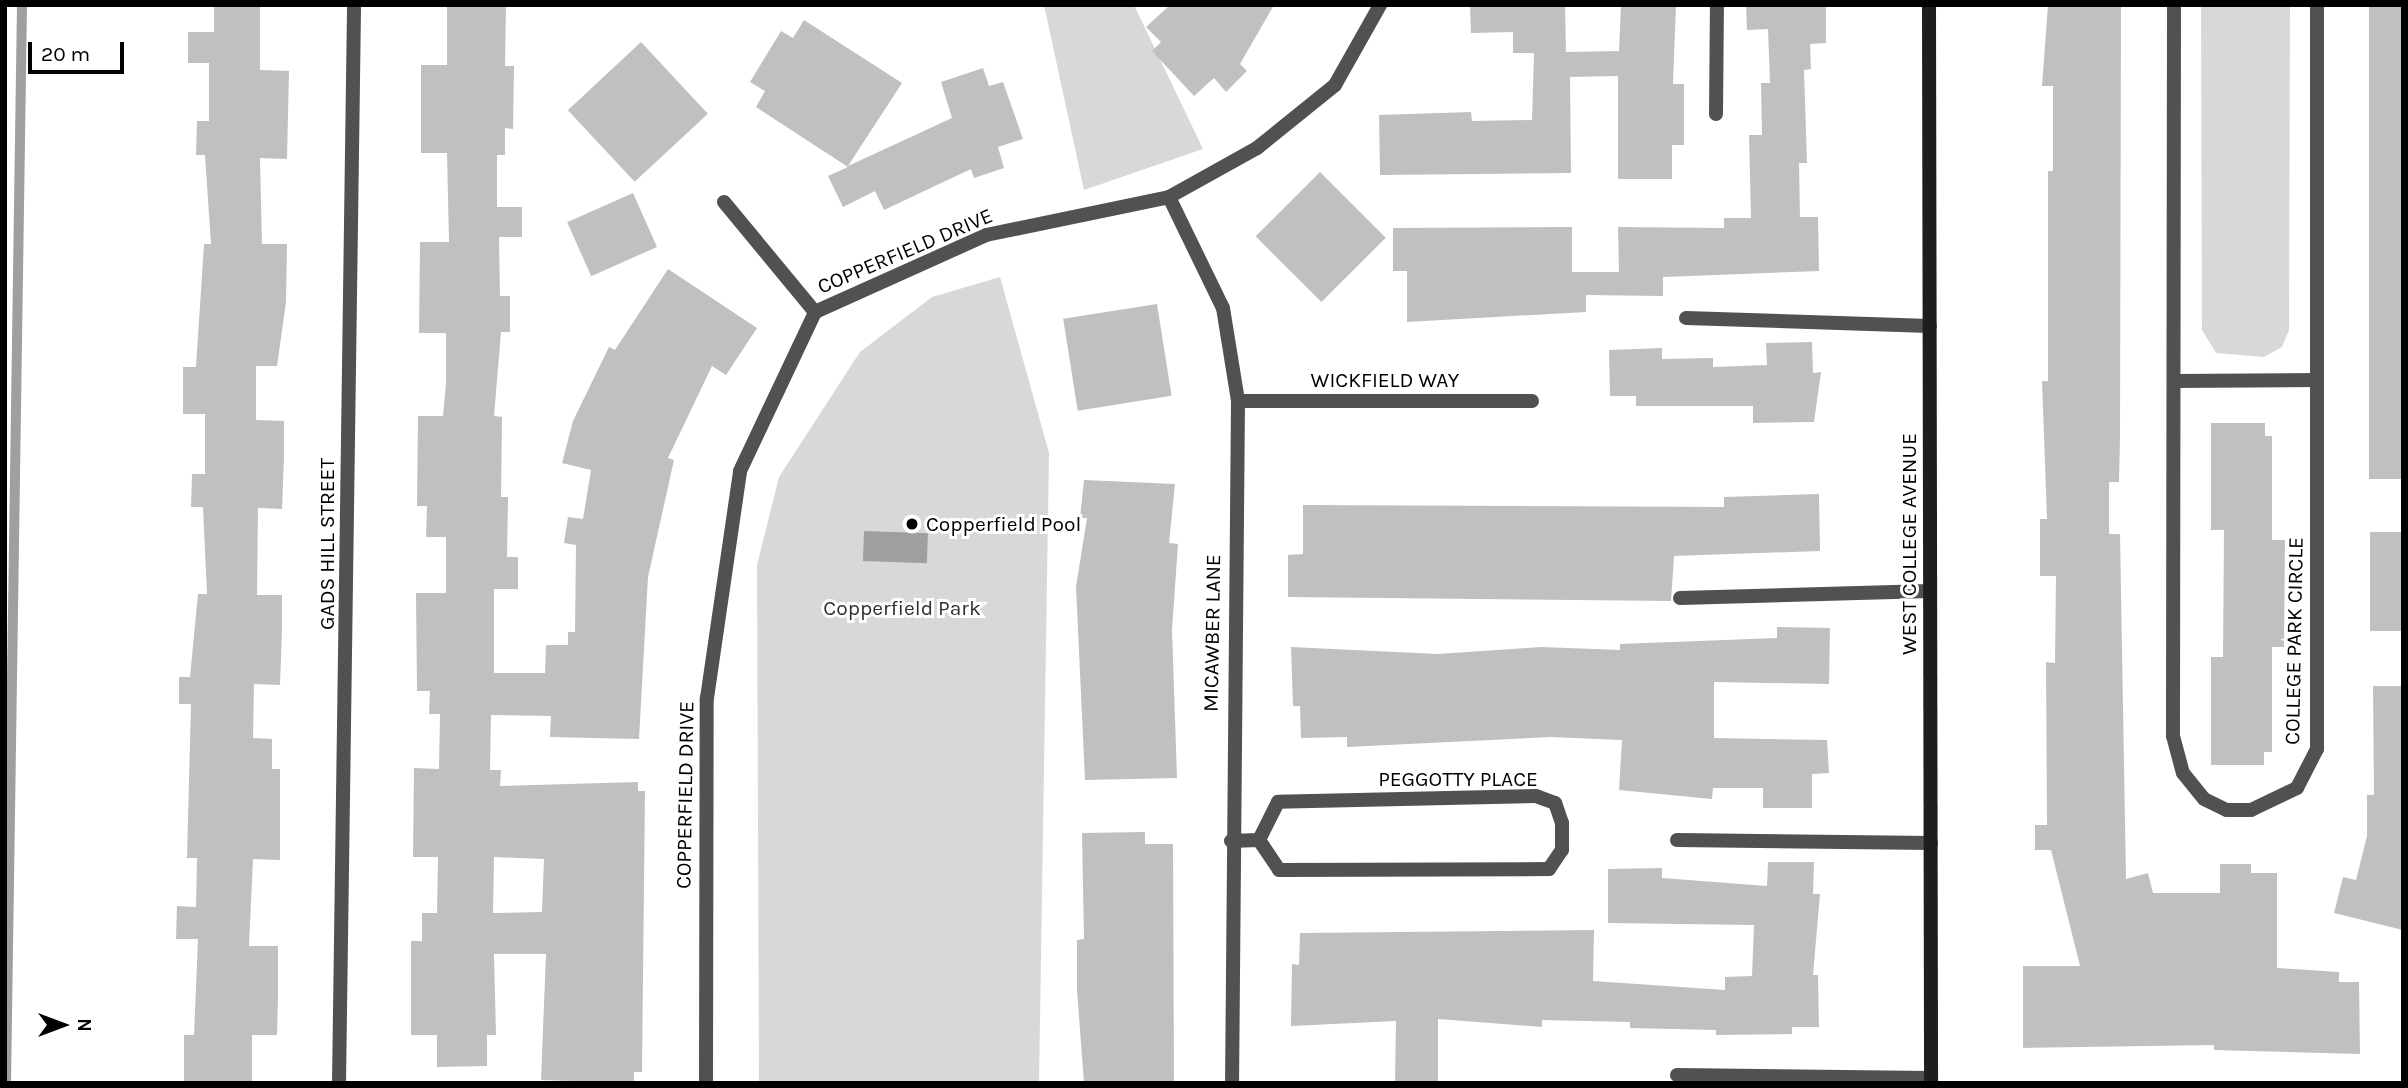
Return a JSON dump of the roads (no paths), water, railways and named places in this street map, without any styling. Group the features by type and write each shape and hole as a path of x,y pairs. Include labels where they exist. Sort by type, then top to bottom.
{"main road":[{"name":"WEST COLLEGE AVENUE","path":"1930,5 1931,1080"}],"street":[{"name":"GADS HILL STREET","path":"339,1083 354,5"},
{"name":"COPPERFIELD DRIVE","path":"706,1083 707,698 740,471 815,312 986,235 1169,197 1257,148 1335,85 1380,5"},
{"path":"1716,114 1717,5"},
{"name":"COLLEGE PARK CIRCLE","path":"2174,5 2174,736 2182,773 2204,799 2227,810 2251,810 2297,788 2316,749 2317,5"},
{"name":"MICAWBER LANE","path":"1169,197 1223,308 1238,401 1231,841 1232,1083"},
{"path":"724,202 815,312"},
{"path":"1686,318 1930,326"},
{"path":"2174,380 2316,380"},
{"name":"WICKFIELD WAY","path":"1238,401 1532,401"},
{"path":"1680,598 1930,591"},
{"name":"PEGGOTTY PLACE","path":"1536,796 1555,803 1562,823 1562,850 1549,869 1279,870 1259,840 1278,802 1536,796"},
{"path":"1231,841 1259,840"},
{"path":"1677,840 1931,843"},
{"path":"1677,1075 1931,1080"}],"waterway":[{"path":"6,1083 22,5"}],"place":[{"name":"Copperfield Pool","path":"912,524"}],"park label":[{"name":"Copperfield Park","path":"902,608"}]}
